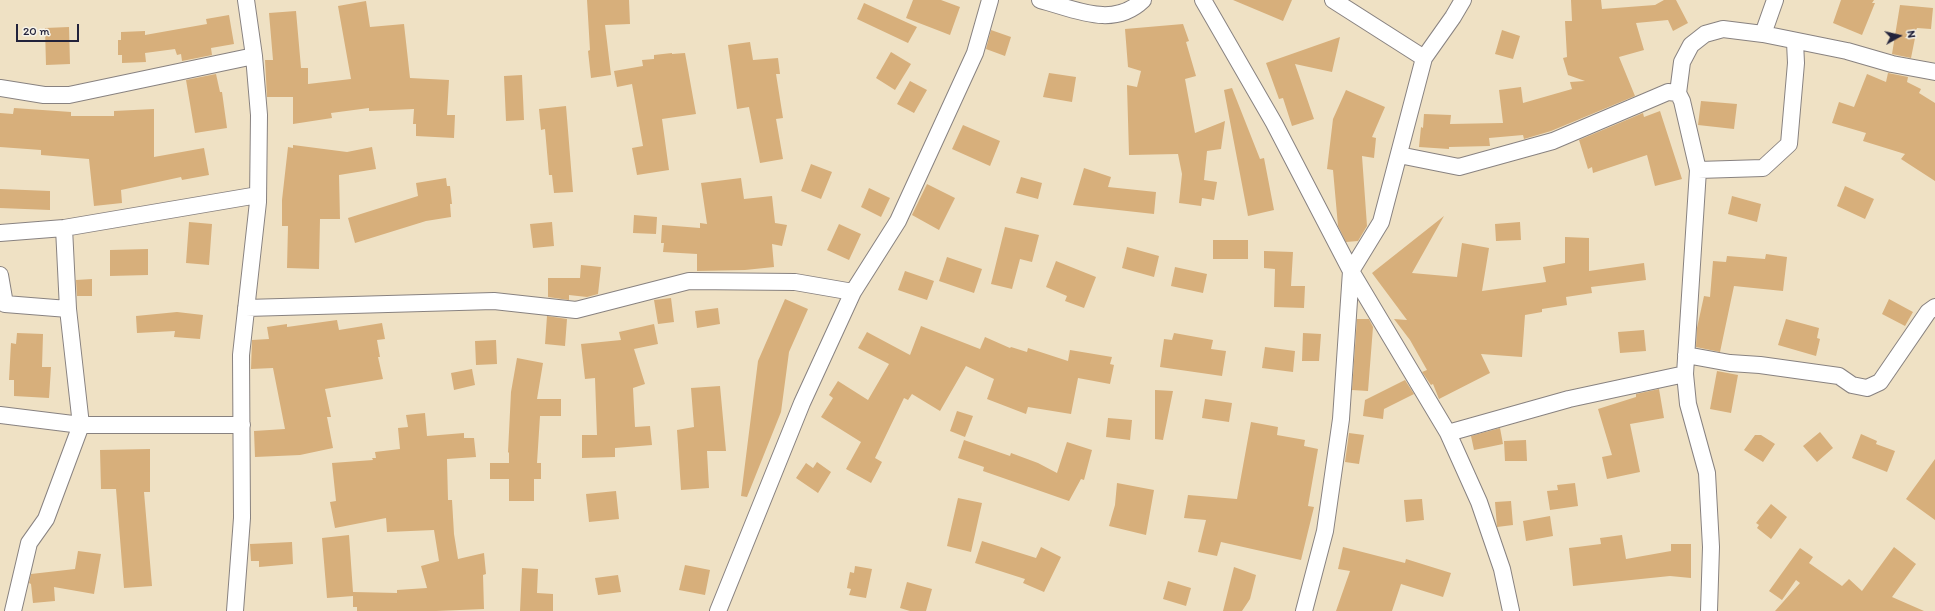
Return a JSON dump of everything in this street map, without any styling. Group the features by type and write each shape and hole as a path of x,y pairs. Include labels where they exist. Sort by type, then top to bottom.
{"street":[{"path":"235,611 242,518 241,355 258,194 259,115 254,56 246,0"},
{"path":"718,611 802,403 853,292 901,214 975,53 990,0"},
{"path":"1040,0 1098,15 1114,16 1130,11 1143,0"},
{"path":"1203,0 1274,122 1351,271 1448,433 1480,502 1502,569 1511,611"},
{"path":"1333,0 1424,58"},
{"path":"1304,611 1325,531 1341,419 1351,271 1382,222 1424,58 1463,0"},
{"path":"1763,34 1775,0"},
{"path":"1709,611 1711,547 1707,473 1688,404 1685,374 1698,170 1682,101 1678,93 1682,62 1691,45 1705,34 1723,29 1763,34 1795,42 1846,51 1892,64 1935,72"},
{"path":"1698,170 1763,168 1789,144 1796,63 1795,42"},
{"path":"0,88 44,95 70,95 254,56"},
{"path":"1399,155 1458,167 1553,141 1668,92 1678,93"},
{"path":"0,233 64,228 258,194"},
{"path":"13,611 29,543 46,519 81,425 68,309 64,228"},
{"path":"0,275 5,304 68,309"},
{"path":"246,308 494,301 576,310 689,281 795,282 853,292"},
{"path":"1686,355 1730,363 1760,365 1839,376 1852,385 1867,388 1880,382 1928,312 1935,308"},
{"path":"1448,433 1569,399 1685,374"},
{"path":"0,416 81,425 242,425"}],"building":[{"path":"587,0 629,0 630,24 605,25 611,75 591,78 588,51 590,50"},
{"path":"913,0 941,0 960,7 950,35 906,18"},
{"path":"1233,0 1292,0 1283,21"},
{"path":"1571,0 1601,0 1602,9 1655,5 1664,0 1676,0 1688,23 1673,31 1668,20 1636,23 1644,50 1619,57 1635,96 1551,131 1524,139 1523,135 1489,138 1490,146 1449,147 1449,149 1419,147 1424,114 1451,115 1450,124 1503,123 1499,90 1521,87 1523,103 1572,89 1570,82 1585,81 1568,75 1563,58 1567,57 1565,21 1572,21"},
{"path":"1841,0 1874,0 1872,3 1875,3 1862,35 1833,23"},
{"path":"366,1 370,27 404,24 410,78 449,80 447,115 455,115 454,138 416,136 416,124 413,124 414,109 369,111 369,108 331,113 332,118 293,124 293,97 267,97 265,60 273,60 269,13 296,11 301,68 308,68 308,84 351,79 338,6"},
{"path":"864,3 917,27 908,43 857,19"},
{"path":"1900,5 1933,8 1931,29 1917,28 1911,58 1892,54"},
{"path":"229,15 234,44 211,48 212,55 182,61 181,54 177,55 175,49 145,53 146,62 122,63 122,55 118,55 118,40 121,40 121,32 145,31 145,35 207,24 206,19"},
{"path":"1183,24 1189,41 1186,42 1196,76 1185,79 1195,133 1225,121 1221,149 1207,151 1204,180 1217,182 1214,200 1202,198 1201,206 1179,203 1182,174 1178,154 1129,155 1127,85 1137,87 1141,71 1128,67 1125,29"},
{"path":"69,27 70,64 46,65 45,28"},
{"path":"991,30 1011,37 1005,56 986,49"},
{"path":"1502,30 1520,36 1513,59 1495,54"},
{"path":"1340,37 1332,72 1295,64 1314,119 1292,126 1283,98 1279,99 1266,63"},
{"path":"750,42 753,60 778,58 780,74 776,74 783,118 776,119 783,159 760,163 749,107 737,109 728,45"},
{"path":"891,52 911,64 895,90 876,78"},
{"path":"685,53 696,114 662,119 669,170 637,175 632,148 643,146 632,84 617,87 614,71 643,66 642,60 654,59 654,55"},
{"path":"1049,73 1076,77 1072,102 1043,97"},
{"path":"1888,73 1908,77 1907,82 1921,89 1919,93 1935,103 1935,181 1901,159 1905,154 1863,141 1866,133 1832,123 1839,102 1854,107 1867,74 1886,82"},
{"path":"216,74 220,92 222,92 227,128 195,133 186,80"},
{"path":"522,75 524,120 506,121 504,76"},
{"path":"910,81 927,90 914,113 897,104"},
{"path":"1232,88 1260,159 1264,158 1274,210 1248,216 1224,90"},
{"path":"1346,90 1385,107 1372,137 1376,138 1374,158 1362,156 1367,226 1358,241 1346,242 1338,226 1333,170 1327,169 1333,119"},
{"path":"1701,101 1737,104 1734,129 1698,125"},
{"path":"566,106 573,192 554,193 552,175 549,175 545,129 541,130 539,109"},
{"path":"14,108 71,112 71,116 114,116 114,111 154,109 154,157 204,148 209,175 182,180 181,177 121,190 122,203 94,206 89,159 41,155 41,150 0,147 0,113 13,114"},
{"path":"1660,111 1682,179 1655,186 1647,155 1593,173 1592,167 1588,169 1579,140 1643,113 1644,117"},
{"path":"963,125 1000,141 990,166 952,149"},
{"path":"293,145 347,152 372,147 376,169 339,175 340,219 320,219 319,269 287,268 288,226 282,226 282,200 288,147 293,148"},
{"path":"811,164 832,172 821,199 801,191"},
{"path":"1084,168 1111,177 1108,187 1156,192 1154,214 1073,205"},
{"path":"1021,177 1042,183 1038,199 1016,193"},
{"path":"446,178 447,186 450,186 452,204 450,204 451,217 426,221 355,243 348,218 418,196 416,183"},
{"path":"741,178 744,199 772,196 775,223 787,225 782,246 772,244 774,267 745,270 697,271 697,254 663,252 664,243 661,243 662,225 700,228 700,223 707,224 701,183"},
{"path":"927,184 955,198 939,230 912,215"},
{"path":"1845,186 1874,199 1865,219 1837,206"},
{"path":"869,188 890,198 881,217 861,207"},
{"path":"0,189 50,191 50,210 0,208"},
{"path":"1732,196 1761,204 1757,222 1728,214"},
{"path":"634,215 657,217 656,234 633,233"},
{"path":"1444,216 1412,273 1457,277 1462,243 1489,248 1482,291 1546,282 1543,267 1565,263 1565,237 1589,238 1589,271 1644,263 1646,280 1591,287 1592,293 1566,297 1567,305 1542,309 1542,312 1525,315 1522,357 1481,354 1490,373 1439,399 1433,384 1431,385 1422,372 1427,370 1410,340 1394,319 1407,320 1372,273"},
{"path":"189,222 212,224 209,265 186,263"},
{"path":"552,222 554,246 533,248 530,224"},
{"path":"1520,222 1521,240 1496,241 1495,224"},
{"path":"839,224 861,234 849,260 827,250"},
{"path":"1005,227 1039,235 1032,262 1020,259 1012,289 991,284"},
{"path":"1213,240 1248,240 1248,259 1213,259"},
{"path":"1127,247 1159,256 1154,277 1122,268"},
{"path":"148,249 148,275 110,276 110,250"},
{"path":"1264,251 1293,252 1291,286 1305,286 1304,308 1274,307 1275,269 1264,268"},
{"path":"1766,254 1787,257 1783,291 1734,286 1720,352 1696,347 1697,328 1704,296 1710,297 1713,261 1726,262 1727,256 1765,259"},
{"path":"947,257 982,269 974,293 939,281"},
{"path":"1056,261 1096,277 1084,308 1065,301 1067,296 1046,287"},
{"path":"581,265 601,267 598,294 587,297 569,295 569,300 548,297 548,278 580,278"},
{"path":"1175,267 1207,274 1203,293 1171,286"},
{"path":"905,271 934,281 927,300 898,290"},
{"path":"92,279 92,296 77,296 76,280"},
{"path":"671,298 674,322 658,324 654,300"},
{"path":"785,299 808,309 789,352 781,412 747,497 741,496 758,361"},
{"path":"1889,299 1913,312 1905,326 1882,314"},
{"path":"718,308 720,324 697,328 695,311"},
{"path":"177,312 203,315 200,339 174,337 175,331 137,333 136,316"},
{"path":"547,316 567,319 565,346 545,344"},
{"path":"1357,319 1369,319 1373,327 1368,391 1352,390"},
{"path":"1786,319 1819,328 1817,338 1820,339 1816,356 1778,345"},
{"path":"337,320 339,330 382,323 385,339 377,340 380,357 378,357 383,379 325,389 331,417 327,417 333,448 300,455 255,457 254,431 285,429 273,368 251,369 252,340 269,339 267,327 287,324 287,327"},
{"path":"654,324 658,344 634,349 645,384 633,388 635,427 650,426 652,445 615,448 615,457 582,458 582,435 597,435 595,378 585,379 581,344 621,340 619,332"},
{"path":"921,326 980,349 985,337 1010,348 1011,347 1027,352 1028,348 1068,361 1070,350 1112,357 1110,364 1114,365 1110,384 1078,378 1071,414 1028,407 1026,414 987,399 994,379 966,366 940,411 912,394 908,400 904,398 875,458 882,462 871,483 846,469 861,442 821,417 833,398 829,395 838,381 868,400 889,364 858,348 867,332 910,355"},
{"path":"1644,330 1646,351 1620,353 1618,332"},
{"path":"17,333 43,334 42,367 51,367 49,398 14,396 14,380 9,380 11,343 16,344"},
{"path":"1174,333 1213,340 1211,349 1226,351 1222,376 1160,367 1164,339 1172,340"},
{"path":"1303,333 1321,334 1319,361 1302,361"},
{"path":"496,340 497,364 476,365 475,341"},
{"path":"1265,347 1295,351 1293,372 1262,368"},
{"path":"517,358 543,363 537,399 561,399 561,416 540,416 537,463 541,463 541,479 534,479 534,501 509,501 509,479 490,479 490,463 509,463 508,452 511,392"},
{"path":"472,369 475,385 454,390 451,373"},
{"path":"1717,371 1738,375 1731,413 1710,409"},
{"path":"1405,380 1414,394 1384,409 1383,419 1363,416 1365,400"},
{"path":"720,386 726,451 707,451 709,488 681,490 677,430 694,427 691,388"},
{"path":"1659,389 1664,418 1630,424 1640,472 1607,479 1602,457 1612,455 1598,409 1636,397 1636,394"},
{"path":"1155,390 1173,391 1163,440 1155,439"},
{"path":"1205,399 1232,403 1229,422 1202,418"},
{"path":"957,411 973,416 965,437 950,431"},
{"path":"425,413 427,436 464,433 464,438 474,438 476,457 447,459 448,500 452,500 454,534 458,559 484,553 486,574 483,575 484,609 436,611 357,611 357,607 353,607 353,596 327,598 322,538 349,535 353,592 397,593 397,590 427,588 421,566 439,561 434,530 387,532 386,518 335,528 330,502 336,501 332,463 373,460 372,458 376,458 375,452 400,449 398,428 408,427 406,415"},
{"path":"1108,418 1132,420 1130,440 1106,437"},
{"path":"1251,422 1278,427 1277,435 1305,440 1304,446 1318,449 1308,506 1314,507 1301,560 1221,542 1217,556 1198,552 1206,520 1184,518 1188,495 1237,499"},
{"path":"1500,428 1503,444 1474,450 1471,436"},
{"path":"1820,432 1833,448 1817,462 1803,446"},
{"path":"1349,433 1364,435 1359,464 1345,462"},
{"path":"1861,434 1877,441 1876,444 1895,451 1887,472 1852,458"},
{"path":"1755,435 1761,435 1775,444 1763,462 1744,450"},
{"path":"964,440 1010,456 1011,453 1038,463 1057,473 1067,442 1092,450 1084,480 1081,479 1069,501 983,471 984,467 958,458"},
{"path":"1526,440 1527,461 1505,461 1504,441"},
{"path":"150,449 150,492 144,492 152,586 124,588 116,489 101,489 100,450"},
{"path":"1935,459 1935,520 1906,499"},
{"path":"817,462 831,472 818,493 796,478 806,463 813,468"},
{"path":"1117,483 1154,490 1146,535 1109,526 1115,505"},
{"path":"1575,483 1578,506 1550,510 1547,491 1558,490 1557,485"},
{"path":"616,491 619,519 589,522 586,494"},
{"path":"958,498 982,503 971,552 947,546"},
{"path":"1422,499 1424,520 1406,522 1404,500"},
{"path":"1511,501 1513,525 1497,527 1495,502"},
{"path":"1771,504 1787,517 1771,539 1757,528 1759,525 1756,523"},
{"path":"1550,516 1553,536 1526,541 1523,521"},
{"path":"1622,535 1626,559 1671,551 1671,544 1691,544 1691,578 1670,576 1573,586 1569,548 1601,544 1600,538"},
{"path":"982,541 1036,558 1041,547 1061,557 1044,592 1023,583 1025,579 975,563"},
{"path":"292,542 293,564 259,567 259,561 251,561 250,544"},
{"path":"1343,547 1405,563 1406,559 1451,573 1443,597 1401,584 1392,611 1336,611 1350,571 1338,569"},
{"path":"1894,547 1916,564 1892,597 1924,611 1775,611 1800,583 1796,580 1782,600 1769,591 1800,548 1813,557 1809,563 1842,586 1849,579 1862,591"},
{"path":"78,551 101,554 94,594 54,587 55,601 33,603 31,584 29,583 31,574 75,569"},
{"path":"685,565 710,570 705,595 679,590"},
{"path":"855,566 872,569 866,598 849,595 851,589 847,588 850,572 854,573"},
{"path":"1234,567 1256,575 1250,599 1242,611 1223,611"},
{"path":"522,568 538,569 537,593 553,594 553,611 520,611"},
{"path":"618,575 621,592 598,595 595,578"},
{"path":"1168,581 1191,588 1186,606 1163,599"},
{"path":"907,582 932,589 926,611 910,611 900,608"}]}
